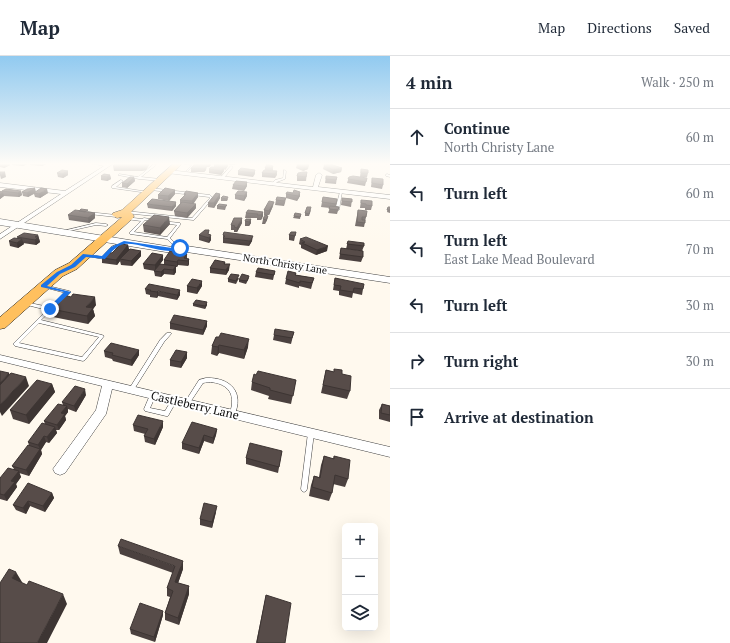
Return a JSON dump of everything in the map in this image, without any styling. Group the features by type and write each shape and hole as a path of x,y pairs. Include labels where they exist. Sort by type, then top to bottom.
{"main road":[{"path":"58,273 62,264 149,190"},
{"path":"0,325 58,273 73,266 85,255 107,226"}],"street":[{"path":"44,190 66,193"},
{"path":"0,237 22,225 70,190"},
{"path":"327,190 390,197"},
{"name":"North Christy Lane","path":"0,222 70,230 107,226"},
{"name":"North Christy Lane","path":"22,225 107,226 131,238 171,249"},
{"name":"North Christy Lane","path":"131,238 143,248 171,249 390,280"},
{"name":"Castleberry Lane","path":"0,358 390,452"},
{"path":"60,469 102,411 108,384"}],"lane":[{"path":"88,212 107,226 193,219 212,198 210,196 153,190"},
{"path":"337,210 341,192"},
{"path":"107,226 143,220 179,224 168,238"},
{"path":"131,238 131,233 143,220"},
{"path":"85,255 103,258 112,248 131,238 168,238"},
{"path":"168,238 171,249"},
{"path":"38,321 102,336 83,359 15,344 38,321 50,309 68,292 43,286"},
{"path":"24,303 50,309"},
{"path":"131,390 162,341 169,334"},
{"path":"187,403 201,381 216,380 224,383 233,392 235,402 232,414"},
{"path":"153,395 147,410 166,414 174,400"},
{"path":"304,489 311,433"}],"building":[{"path":"16,190 21,191 18,193 2,191"},
{"path":"25,190 31,190 27,193 22,192"},
{"path":"38,190 45,190 39,194 34,193"},
{"path":"163,190 175,190 168,196 158,195"},
{"path":"294,190 300,192 298,196 286,194 287,192 293,193"},
{"path":"186,191 198,193 192,201 180,200 186,194 184,194"},
{"path":"238,191 247,192 244,196 235,195"},
{"path":"216,193 220,194 214,203 208,203"},
{"path":"223,196 228,197 227,199 221,198"},
{"path":"277,197 286,198 284,201 276,200"},
{"path":"323,197 337,199 336,204 322,202"},
{"path":"342,198 352,199 352,202 342,201"},
{"path":"152,199 176,202 172,207 147,204"},
{"path":"361,200 372,201 372,206 361,203"},
{"path":"269,201 274,202 269,211 264,210"},
{"path":"182,202 196,204 187,213 174,211"},
{"path":"219,204 227,205 225,207 217,206"},
{"path":"330,206 339,207 338,210 329,209"},
{"path":"307,207 311,207 309,214 305,213"},
{"path":"81,209 88,210 85,212 79,211"},
{"path":"75,210 95,213 88,218 68,215"},
{"path":"248,210 263,212 261,215 257,215 258,214 246,213"},
{"path":"358,210 367,211 366,217 362,217 362,220 365,220 365,223 357,222"},
{"path":"295,213 301,214 300,217 294,216"},
{"path":"154,215 169,217 160,228 143,225"},
{"path":"265,215 268,216 266,220 263,219"},
{"path":"234,218 242,218 237,228 231,225"},
{"path":"246,219 251,219 249,222 245,221"},
{"path":"205,230 209,230 208,234 211,235 209,238 199,235"},
{"path":"224,232 253,236 250,241 223,238 225,236 223,235"},
{"path":"291,232 296,232 295,236 289,235"},
{"path":"24,233 38,235 35,237 38,237 35,240 17,237"},
{"path":"306,237 328,246 317,250 302,243 305,242 300,239"},
{"path":"14,238 22,239 17,243 9,241"},
{"path":"348,241 364,243 364,246 347,244"},
{"path":"121,244 128,245 116,260 102,258 107,252 112,253"},
{"path":"341,248 363,251 363,257 340,254"},
{"path":"130,249 141,251 131,261 120,259"},
{"path":"170,251 187,254 184,258 189,259 188,261 178,260 177,262 164,260"},
{"path":"152,253 163,255 155,265 143,264"},
{"path":"215,260 225,262 224,264 230,264 226,270 210,268"},
{"path":"160,264 176,266 173,270 164,269 161,272 154,271"},
{"path":"258,268 275,271 274,275 256,272"},
{"path":"288,271 296,273 295,275 314,278 312,283 300,281 300,283 286,279"},
{"path":"231,274 239,275 236,281 228,279"},
{"path":"242,274 249,276 247,281 239,280"},
{"path":"335,278 364,284 363,289 354,288 353,292 340,290 341,286 334,285"},
{"path":"192,279 202,281 197,288 187,286"},
{"path":"149,284 180,290 177,295 150,291 151,290 145,289"},
{"path":"73,294 95,297 86,307 93,308 87,316 51,309 64,295 71,297"},
{"path":"196,300 207,302 205,306 193,304"},
{"path":"174,315 207,321 203,330 170,323"},
{"path":"275,329 294,332 292,338 274,335"},
{"path":"221,333 249,339 244,350 219,345 218,347 212,346 216,337 219,337"},
{"path":"111,343 139,350 131,360 112,355 113,353 104,351"},
{"path":"176,350 187,352 181,362 170,360"},
{"path":"334,369 342,370 342,374 351,376 350,391 323,385 326,370 334,372"},
{"path":"0,371 9,373 0,383"},
{"path":"258,371 296,380 293,396 270,390 270,388 252,382 254,374 256,375"},
{"path":"11,373 26,377 0,405 0,385"},
{"path":"37,380 52,384 26,415 10,410"},
{"path":"75,386 85,389 74,406 62,402"},
{"path":"58,404 67,406 61,413 65,414 57,425 44,421"},
{"path":"382,404 390,406 390,415 381,413"},
{"path":"138,415 163,421 154,439 144,436 148,429 133,425"},
{"path":"192,422 217,429 213,438 204,435 199,448 182,443"},
{"path":"42,423 55,427 47,437 44,436 38,445 28,442"},
{"path":"250,443 282,451 279,467 246,458"},
{"path":"28,445 40,449 26,470 12,466"},
{"path":"324,456 334,459 334,456 350,460 348,479 335,475 332,493 312,487 314,476 320,478"},
{"path":"8,468 19,471 11,481 15,482 4,495 0,494 0,478"},
{"path":"28,483 52,493 43,506 28,501 23,508 13,505"},
{"path":"204,503 217,506 212,522 200,519"},
{"path":"121,539 183,561 175,582 189,586 178,618 165,613 173,591 167,588 175,566 118,546"},
{"path":"9,569 16,572 12,578 27,585 29,581 63,594 37,643 0,643 0,583"},
{"path":"266,595 291,603 285,643 257,642"},
{"path":"140,603 163,611 154,637 130,629"}],"route":[{"path":"50,309 68,292 43,286 58,273 73,266 85,255 103,258 112,248 124,243 172,250 180,248"}]}
